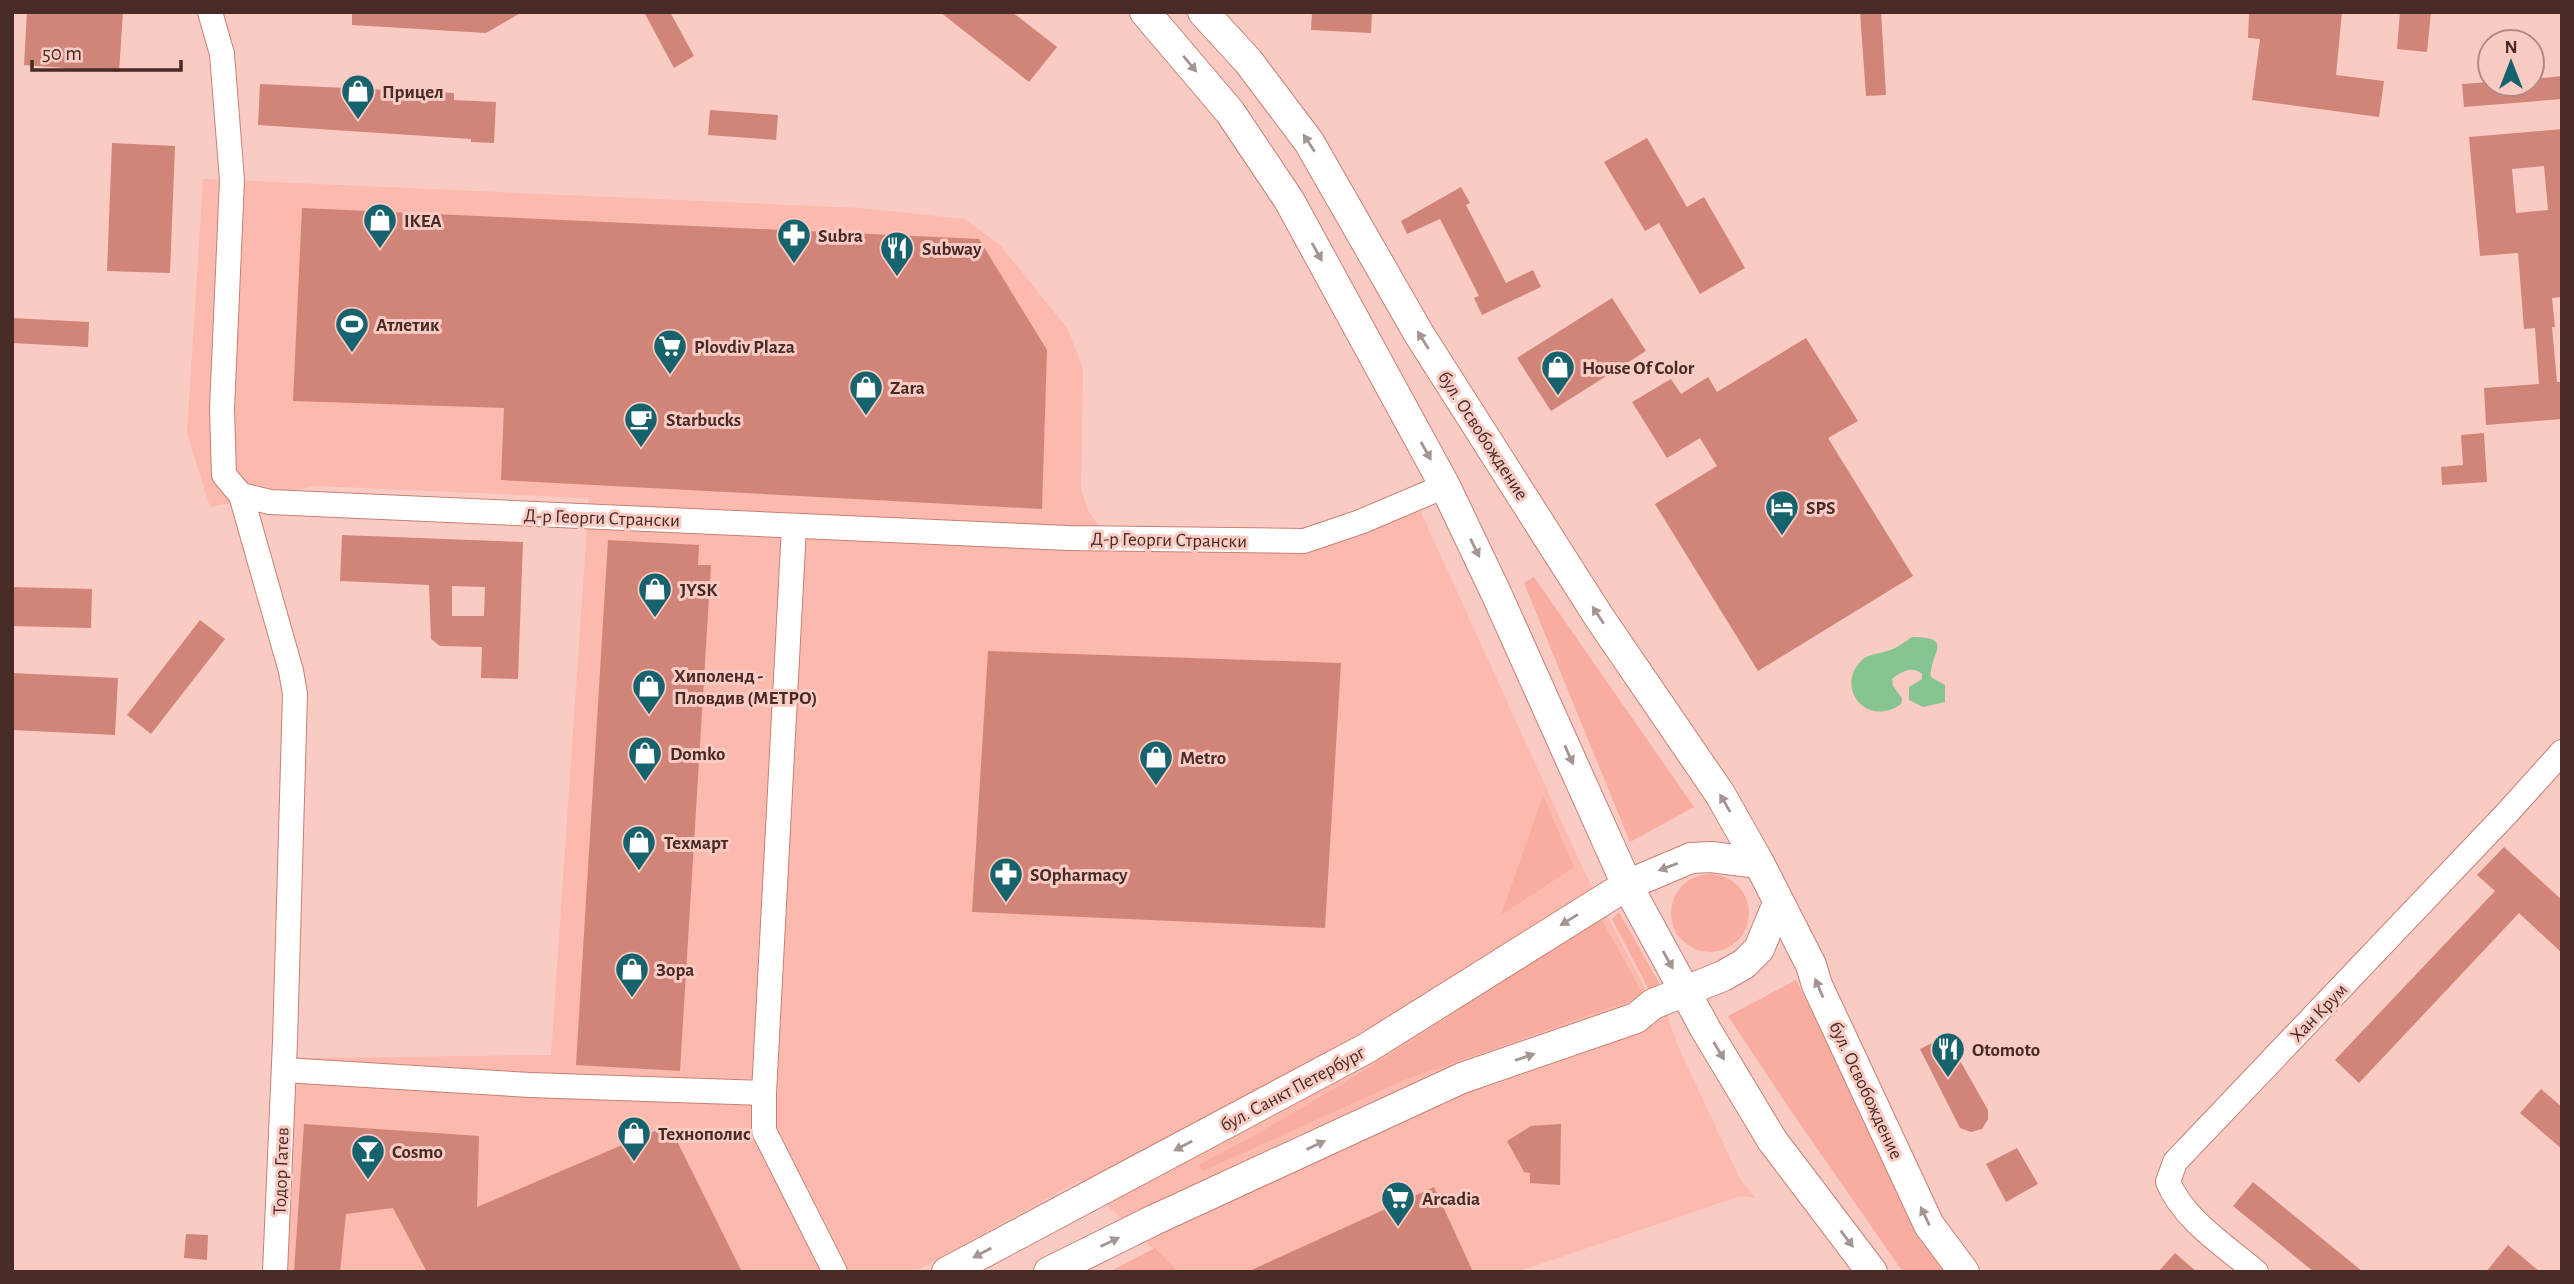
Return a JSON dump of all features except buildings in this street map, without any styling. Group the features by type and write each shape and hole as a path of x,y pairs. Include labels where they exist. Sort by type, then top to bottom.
{"main road":[{"path":"1145,12 1230,113 1289,200 1445,486 1627,885 1772,1140 1872,1272"},
{"name":"бул. Освобождение","path":"1203,12 1248,61 1309,142 1419,334 1600,617 1720,794 1811,965 1817,985 1929,1226 1964,1272"},
{"name":"бул. Санкт Петербург","path":"947,1272 1367,1048 1627,885 1691,858 1711,857 1759,863"},
{"path":"1049,1272 1462,1078 1636,1018 1653,1004 1723,976 1744,964 1759,949 1778,903"}],"street":[{"path":"211,12 222,54 232,180 222,409 224,475 241,495"},
{"name":"Д-р Георги Странски","path":"241,495 270,502 793,527 1069,538 1304,541 1360,522 1445,486"},
{"name":"Тодор Гатев","path":"241,495 273,604 295,694 275,1272"},
{"path":"793,527 764,1131 835,1272"},
{"name":"Хан Крум","path":"2256,1272 2175,1200 2168,1182 2175,1161 2508,813 2562,752"},
{"path":"284,1070 530,1085 764,1093"}],"shaded area":[{"path":"203,179 860,208 964,219 1000,245 1067,328 1083,368 1081,490 1089,512 1106,537 1304,541 1415,499 1584,871 1653,1004 1665,1008 1677,1044 1739,1177 1755,1198 1740,1196 1517,1272 1178,1272 1080,1180 914,1272 275,1272 284,1070 304,1058 551,1055 589,498 317,486 210,507 187,433"},
{"path":"1534,577 1694,807 1630,842 1524,583"},
{"path":"1912,637 1933,640 1937,644 1931,677 1945,685 1945,702 1923,707 1909,700 1909,687 1922,679 1922,674 1918,671 1910,670 1892,679 1893,686 1902,698 1901,704 1888,710 1866,708 1853,692 1851,681 1854,670 1865,658 1893,649"},
{"path":"1543,796 1574,867 1501,915"},
{"path":"1710,874 1725,877 1738,885 1746,898 1749,913 1746,928 1738,941 1725,949 1710,952 1695,949 1682,941 1674,928 1671,913 1674,898 1682,885 1695,877"},
{"path":"1619,912 1659,983 1650,992 1612,919"},
{"path":"1599,915 1644,996 1404,1080 1203,1171 1199,1165 1353,1077"},
{"path":"1796,980 1864,1114 1917,1232 1944,1272 1903,1272 1728,1016"},
{"path":"1155,1248 1178,1272 1109,1272"}],"place":[{"name":"Прицел","path":"358,121"},
{"name":"IKEA","path":"380,250"},
{"name":"Subra","path":"794,265"},
{"name":"Subway","path":"897,278"},
{"name":"Атлетик","path":"352,354"},
{"name":"Plovdiv Plaza","path":"670,376"},
{"name":"House Of Color","path":"1558,397"},
{"name":"Zara","path":"866,417"},
{"name":"Starbucks","path":"641,449"},
{"name":"SPS","path":"1782,537"},
{"name":"JYSK","path":"655,619"},
{"name":"Хиполенд - Пловдив (МЕТРО)","path":"649,716"},
{"name":"Domko","path":"645,783"},
{"name":"Metro","path":"1156,787"},
{"name":"Техмарт","path":"639,872"},
{"name":"SOpharmacy","path":"1006,904"},
{"name":"Зора","path":"632,999"},
{"name":"Otomoto","path":"1948,1079"},
{"name":"Технополис","path":"634,1163"},
{"name":"Cosmo","path":"368,1181"},
{"name":"Arcadia","path":"1398,1228"}]}
